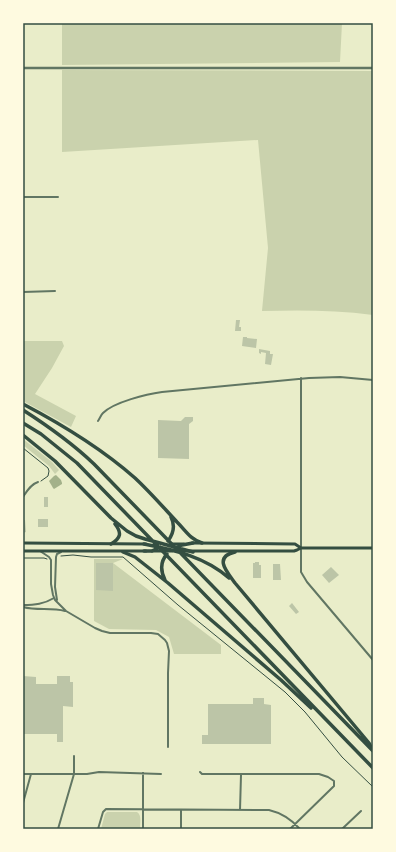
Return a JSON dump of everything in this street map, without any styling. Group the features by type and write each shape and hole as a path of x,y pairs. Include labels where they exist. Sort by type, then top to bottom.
{"highway":[{"path":"23,404 67,428 108,455 137,480 191,537 202,544"},
{"path":"23,410 44,423 84,454 373,750"},
{"path":"23,424 40,434 77,463 373,768"},
{"path":"23,435 60,465 118,526 120,533 119,536 111,544"},
{"path":"144,551 152,551 160,547 171,537 173,523 169,514"},
{"path":"111,518 136,536 164,544 209,563 223,572 235,583"},
{"path":"144,544 160,547 170,551"},
{"path":"168,583 162,574 161,569 163,560 170,551 182,545 193,544"},
{"path":"176,549 193,552"},
{"path":"122,552 135,557 168,583 290,688 354,748"},
{"path":"235,552 226,555 223,559 222,563 224,568 365,738 373,750"}],"main road":[{"path":"23,543 295,544 301,548"},
{"path":"193,552 294,551 301,548 373,548"},
{"path":"23,551 170,551"}],"street":[{"path":"23,68 373,68"},
{"path":"23,197 58,197"},
{"path":"23,292 55,291"},
{"path":"98,421 103,413 112,407 135,398 167,391 301,378 340,377 373,380"},
{"path":"301,378 301,569 304,578 373,660"},
{"path":"23,497 31,487 38,482"},
{"path":"40,551 51,560 52,592 57,602 66,611 102,631 158,634 167,643 169,651 168,747"},
{"path":"55,597 56,556 62,551"},
{"path":"23,606 48,602 55,597"},
{"path":"23,606 34,609 57,609 66,611"},
{"path":"58,829 74,774 74,756"},
{"path":"23,774 87,774 99,772 161,774"},
{"path":"200,772 202,774 319,774 332,779 335,782 334,786 290,829"},
{"path":"143,773 143,829"},
{"path":"23,803 31,774"},
{"path":"240,810 241,774"},
{"path":"98,829 103,812 106,809 274,811 290,818 300,829"},
{"path":"181,810 181,829"},
{"path":"342,829 361,811"}],"path":[{"path":"23,448 48,468 48,476 38,482"},
{"path":"56,556 73,555 92,557 123,557 178,605 285,692 305,712 338,753 373,787"},
{"path":"23,558 46,559 49,557"}],"shaded area":[{"path":"62,23 342,23 340,62 62,65"},
{"path":"62,70 373,71 373,315 318,311 262,311 268,248 258,140 62,152"},
{"path":"23,341 62,341 64,346 35,394 76,416 71,427 23,401"},
{"path":"23,439 52,462 59,470 55,474 49,466 23,445"},
{"path":"56,475 61,480 62,484 54,489 49,481"},
{"path":"94,559 123,559 113,563 221,645 221,654 174,654 169,637 156,630 109,629 94,621"},
{"path":"107,812 139,813 140,829 101,829 105,814"}],"building":[{"path":"236,320 240,320 239,327 241,327 241,331 235,331"},
{"path":"243,337 257,339 256,348 242,346"},
{"path":"259,349 270,351 270,354 273,354 271,365 265,364 266,353 259,353"},
{"path":"185,417 193,417 193,421 189,424 189,459 158,458 158,420 181,421"},
{"path":"44,497 48,497 48,507 44,507"},
{"path":"38,519 48,519 48,527 38,527"},
{"path":"23,520 25,520 26,532 23,533"},
{"path":"259,562 259,565 261,565 261,578 253,578 253,563"},
{"path":"96,563 113,563 113,591 96,590"},
{"path":"273,564 280,564 281,580 273,580"},
{"path":"331,567 339,575 329,583 322,575"},
{"path":"292,603 299,612 296,614 289,606"},
{"path":"23,676 36,677 36,684 57,684 57,676 70,676 70,682 73,682 73,707 63,706 63,742 57,742 57,734 23,734"},
{"path":"253,698 264,698 264,704 271,705 271,744 202,744 202,735 208,735 208,704 253,704"}]}
